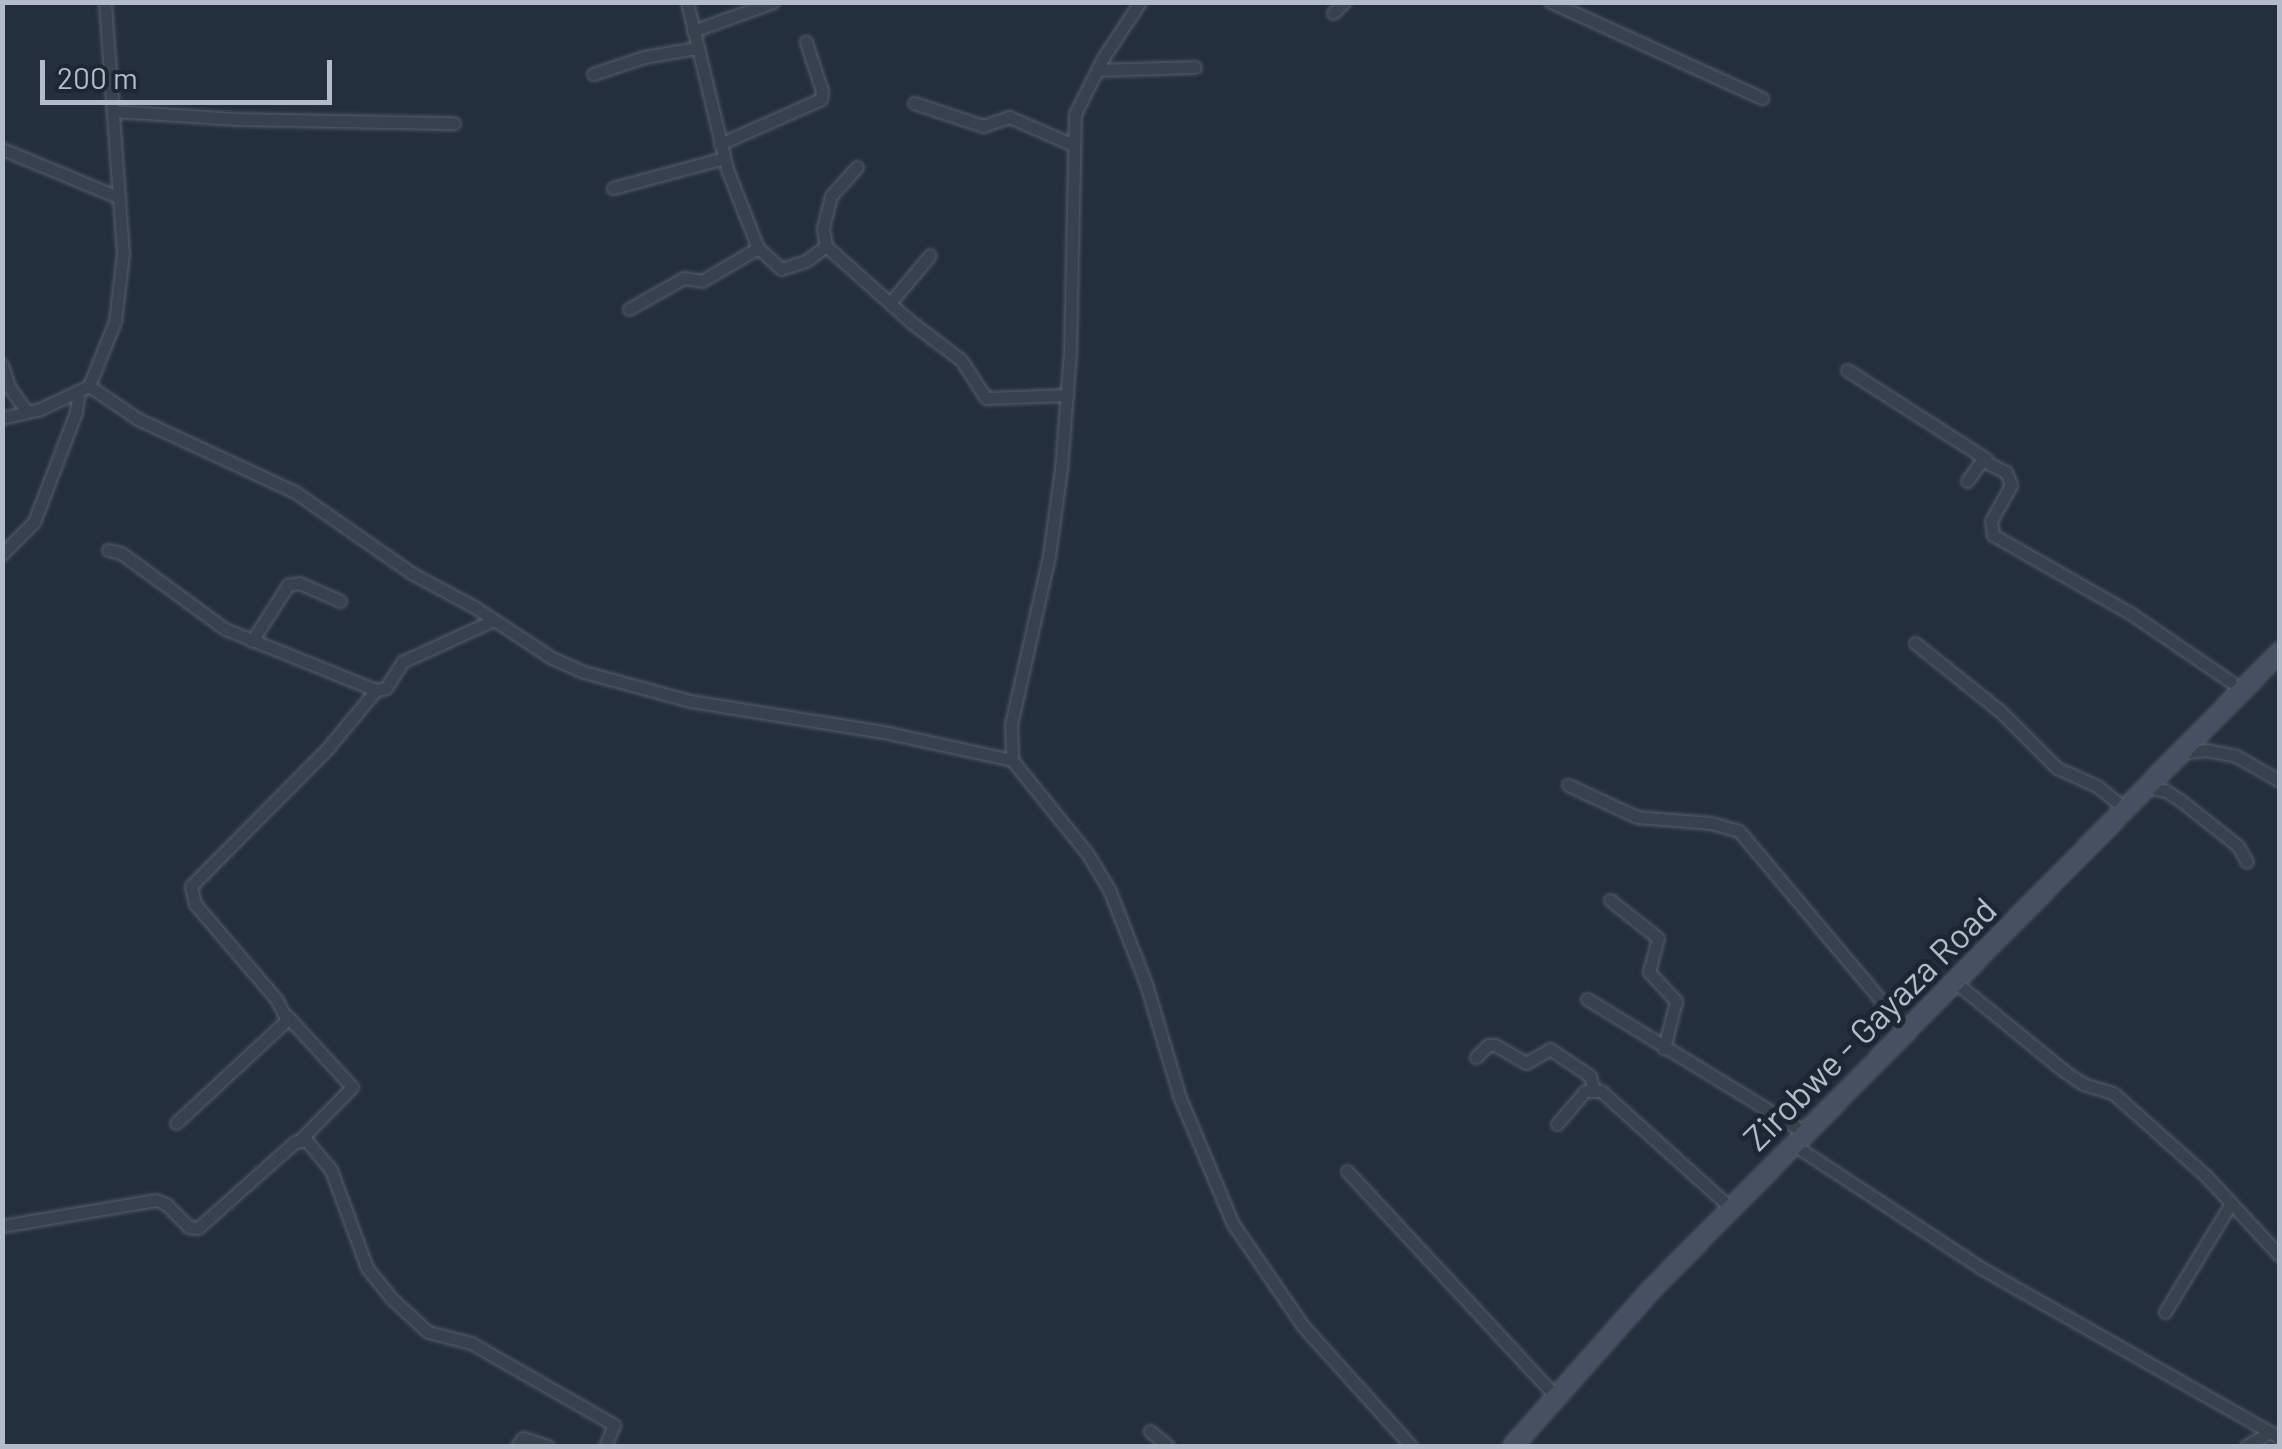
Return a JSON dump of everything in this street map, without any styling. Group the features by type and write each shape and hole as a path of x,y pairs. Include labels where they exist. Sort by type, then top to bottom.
{"street":[{"path":"2,554 34,522 119,303 123,254 105,2"},
{"path":"686,2 724,158 758,248 781,269 806,261 826,246"},
{"path":"692,31 773,2"},
{"path":"1140,2 1079,100 1071,144 1067,395 1056,515 1019,678 1011,724 1012,760 1087,853 1109,888 1146,984 1180,1098 1234,1224 1303,1326 1411,1446"},
{"path":"1332,13 1344,2"},
{"path":"1551,2 1762,98"},
{"path":"720,144 820,98 822,92 806,42"},
{"path":"593,74 644,57 696,48"},
{"path":"1097,70 1195,66"},
{"path":"914,102 983,126 1008,117 1071,144"},
{"path":"114,111 238,119 454,123"},
{"path":"2,149 118,198"},
{"path":"613,188 724,158"},
{"path":"856,166 831,196 823,229 826,246 890,304 961,360 980,392 991,401 1067,395"},
{"path":"629,309 684,278 702,281 740,254 758,248"},
{"path":"890,304 930,255"},
{"path":"2,365 9,387 27,412"},
{"path":"1848,370 2006,472 2011,485 1991,521 1993,536 2130,613 2231,682"},
{"path":"2,418 84,388"},
{"path":"84,388 138,419 295,492 376,551 552,658 617,683 690,701 884,732 1012,760"},
{"path":"1966,480 1986,460"},
{"path":"108,550 125,556 206,617 252,641 376,690 386,688 402,662 494,620"},
{"path":"252,641 288,585 299,582 340,601"},
{"path":"1914,643 2000,711 2057,768 2097,786 2125,809"},
{"name":"Zirobwe - Gayaza Road","path":"1512,1446 1731,1208 2280,652"},
{"path":"2,1226 156,1200 166,1204 189,1227 198,1228 301,1140 352,1086 194,904 189,890 327,750 376,690"},
{"path":"2179,754 2206,750 2236,756 2280,782"},
{"path":"1568,786 1637,817 1711,823 1739,830 1906,1030"},
{"path":"2146,787 2166,791 2180,800 2238,846 2247,862"},
{"path":"1610,900 1658,938 1649,972 1676,1001 1664,1048"},
{"path":"1954,982 2064,1071 2083,1084 2113,1093 2206,1176 2280,1256"},
{"path":"1587,999 1800,1139 1980,1268 2275,1435"},
{"path":"176,1123 281,1028 288,1016"},
{"path":"1476,1057 1488,1045 1495,1045 1526,1063 1550,1049 1590,1076 1593,1088 1731,1208"},
{"path":"1557,1124 1593,1088"},
{"path":"301,1140 311,1142 332,1170 367,1268 391,1298 428,1332 471,1342 614,1426 605,1446"},
{"path":"1347,1171 1555,1396"},
{"path":"2165,1312 2230,1205"},
{"path":"1150,1432 1168,1446"},
{"path":"2246,1446 2275,1435"},
{"path":"516,1446 523,1438 548,1446"}]}
